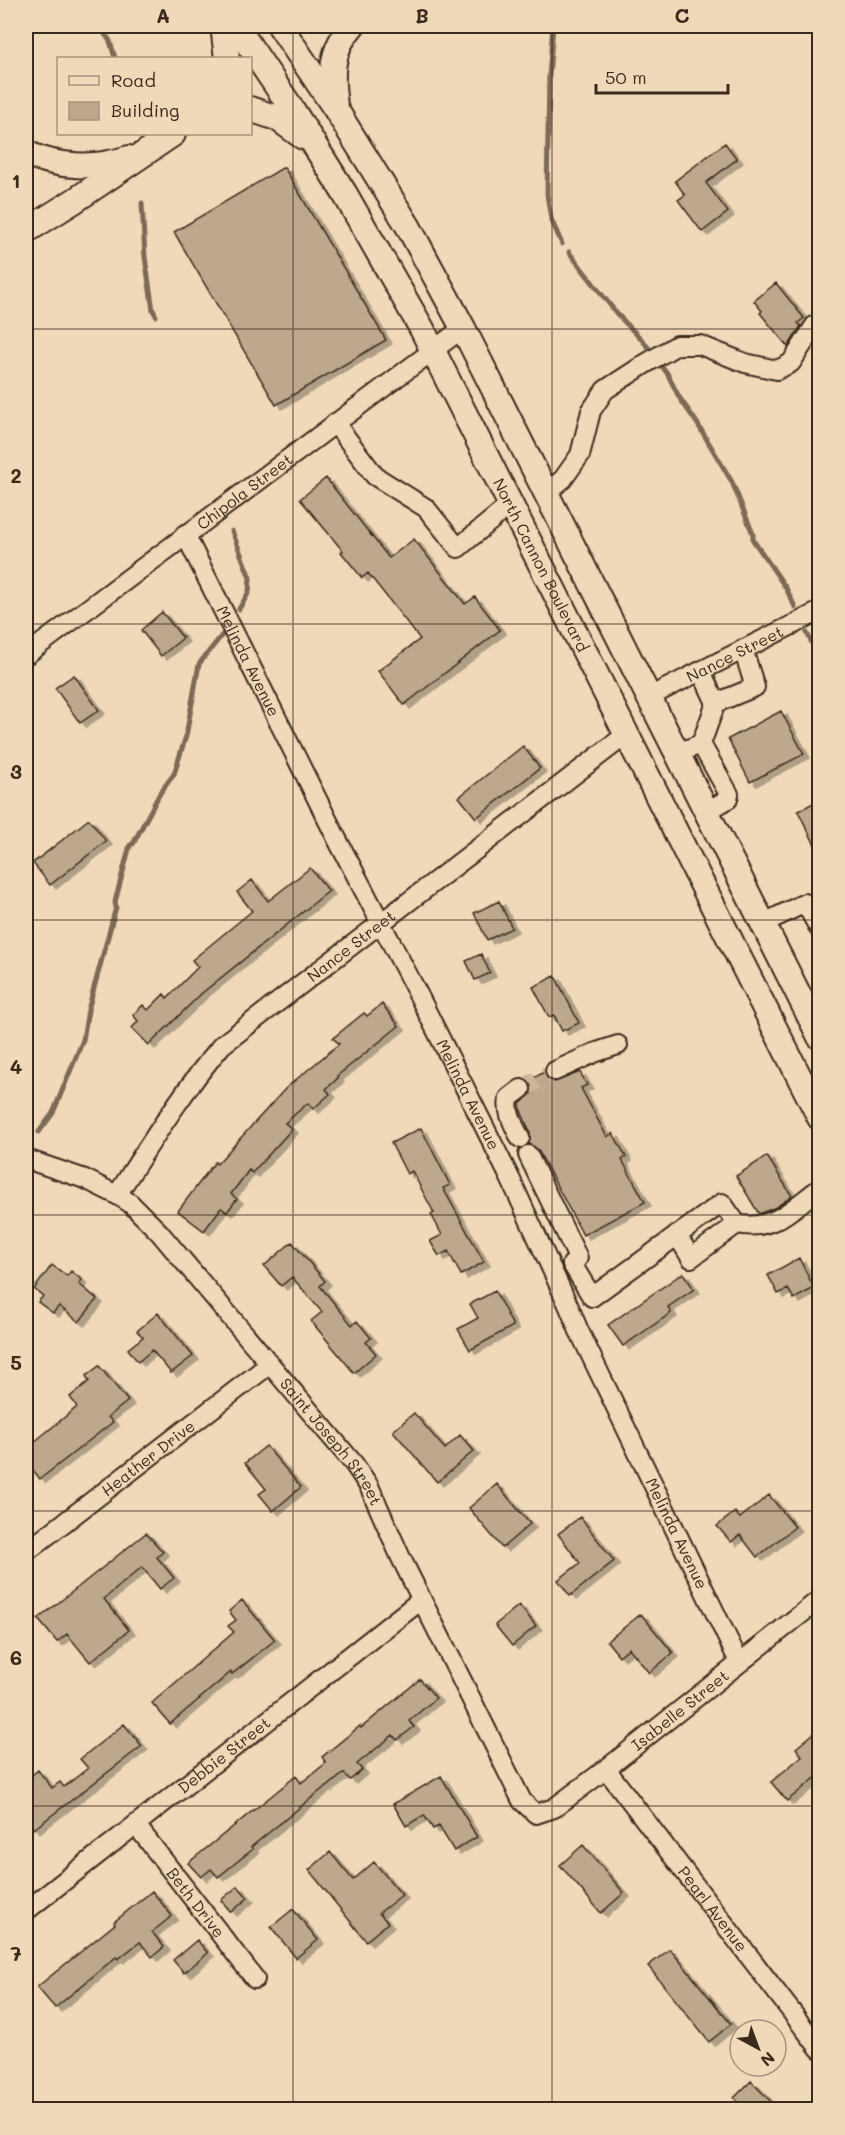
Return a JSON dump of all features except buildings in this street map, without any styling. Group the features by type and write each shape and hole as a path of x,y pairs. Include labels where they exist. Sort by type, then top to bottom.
{"main road":[{"path":"224,26 228,57"},
{"name":"North Cannon Boulevard","path":"236,26 327,165 371,238 433,350 818,1113"},
{"path":"279,26 335,108 408,226 463,328 819,1037"},
{"path":"335,108 332,62 337,46 352,26"},
{"path":"252,110 266,113 291,127 309,143 327,165"},
{"path":"26,231 172,135"},
{"path":"26,153 53,162 77,166 112,163 148,151"}],"street":[{"path":"546,493 563,479 580,455 591,411 605,390 645,364 677,345 700,345 745,363 777,370 791,363 815,325 819,324"},
{"name":"Chipola Street","path":"26,655 463,328"},
{"path":"335,423 375,476 426,508 458,548 512,504"},
{"name":"Melinda Avenue","path":"185,534 510,1178 579,1331 739,1662"},
{"name":"Nance Street","path":"649,697 819,611"},
{"path":"716,703 755,687 743,649"},
{"path":"701,671 716,703 701,744 729,794 728,799 706,812"},
{"name":"Nance Street","path":"117,1196 166,1118 198,1073 222,1045 627,734"},
{"path":"677,753 701,744"},
{"path":"762,924 805,903 819,930"},
{"path":"555,1071 586,1056 618,1045"},
{"path":"520,1138 509,1115 508,1105 509,1098 522,1089"},
{"path":"528,1155 592,1298 722,1203 737,1224 748,1227 759,1226 778,1220 819,1188"},
{"name":"Saint Joseph Street","path":"26,1159 85,1179 130,1203 159,1232 354,1464 369,1486 401,1558 522,1801 536,1814"},
{"path":"677,1235 691,1258 737,1224"},
{"name":"Heather Drive","path":"26,1552 270,1364"},
{"name":"Isabelle Street","path":"536,1814 554,1808 819,1599"},
{"name":"Debbie Street","path":"26,1911 422,1600"},
{"name":"Pearl Avenue","path":"606,1768 819,2049"},
{"name":"Beth Drive","path":"136,1825 255,1979"}],"waterway":[{"path":"99,26 110,41 115,57"},
{"path":"553,26 549,76 547,194 551,219 562,244"},
{"path":"142,203 145,257 153,310 156,316"},
{"path":"569,252 667,373 679,397 732,482 753,534 753,540 786,588 795,607"},
{"path":"232,531 250,578 249,592 239,609"},
{"path":"807,633 820,659"},
{"path":"39,1132 53,1113 83,1040 88,1010 130,845 133,844 160,793 174,774 186,736 199,664 222,635"}],"tunnel":[{"path":"521,1089 555,1071"}]}
